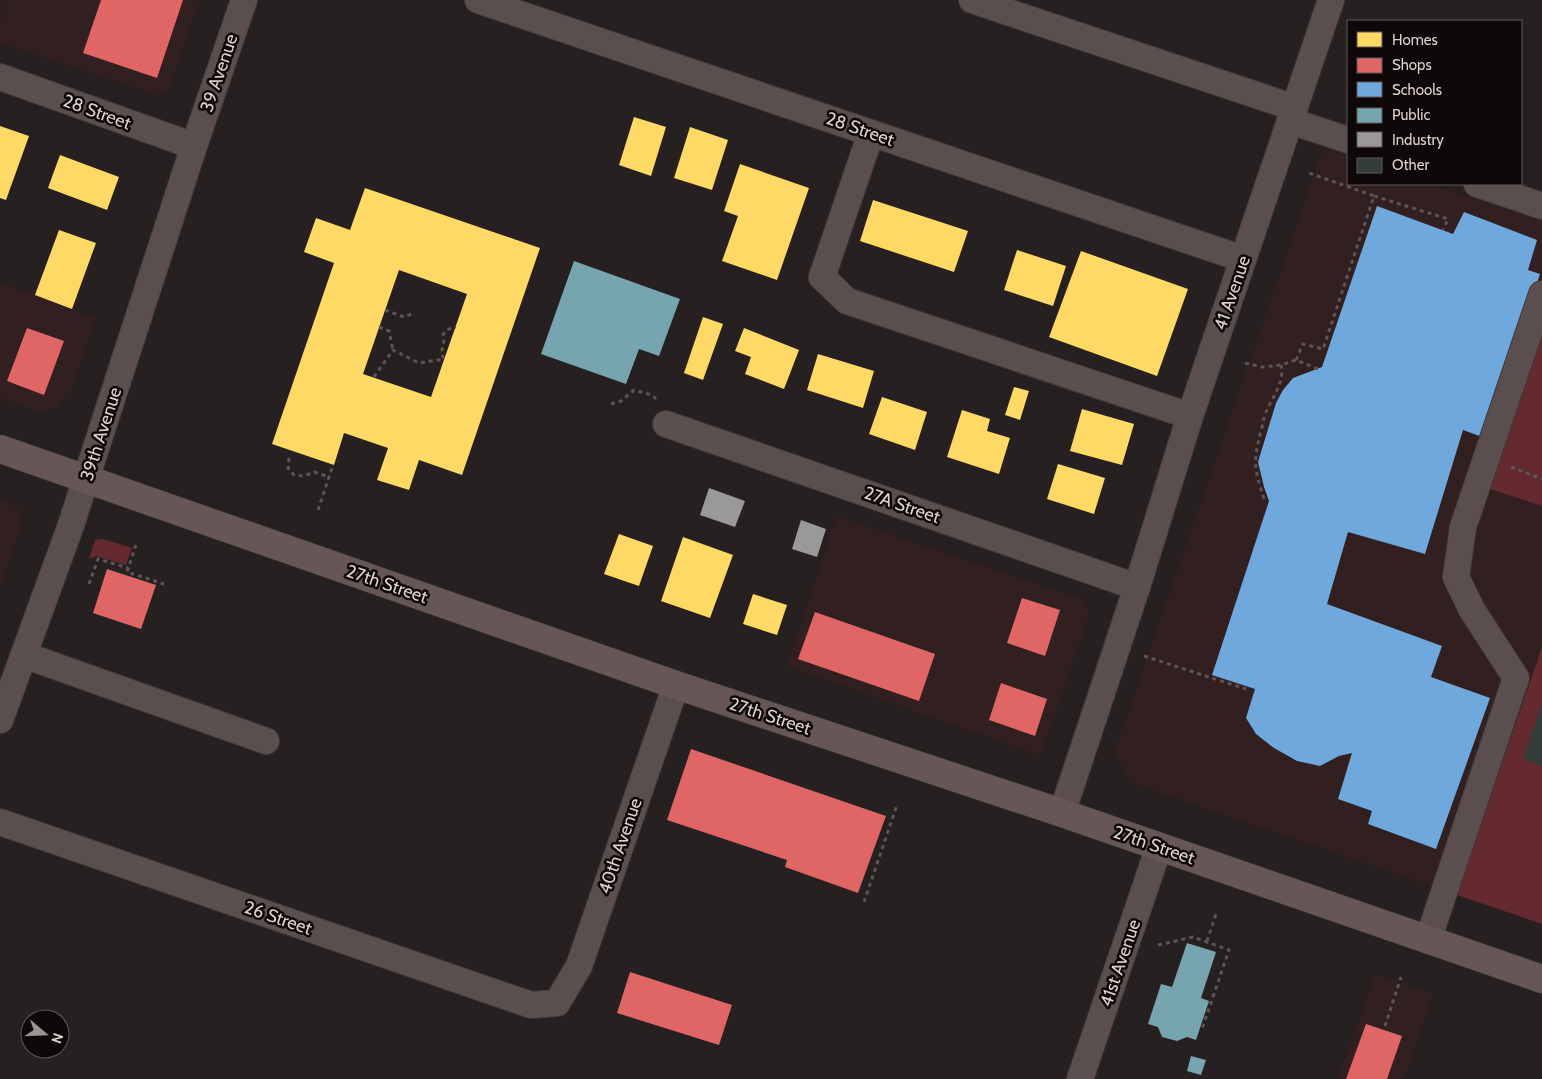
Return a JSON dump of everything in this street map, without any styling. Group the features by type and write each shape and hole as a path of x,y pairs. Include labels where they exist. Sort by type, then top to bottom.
{"main road":[{"name":"27th Street","path":"0,449 676,685 1062,813 1542,979"}],"street":[{"name":"39 Avenue","path":"194,146 244,0"},
{"name":"28 Street","path":"478,0 1243,259"},
{"path":"972,0 1292,114 1347,140"},
{"name":"41 Avenue","path":"1137,587 1190,416 1331,0"},
{"name":"28 Street","path":"0,77 194,146"},
{"path":"871,133 822,277 847,301 1190,416"},
{"name":"39th Avenue","path":"0,720 86,479 194,146"},
{"path":"1480,185 1542,206"},
{"path":"1428,940 1516,678 1472,610 1456,577 1463,527 1542,294"},
{"name":"27A Street","path":"666,424 1137,587"},
{"path":"1062,813 1137,587"},
{"path":"24,655 266,741"},
{"name":"40th Avenue","path":"557,1003 579,966 676,685"},
{"name":"26 Street","path":"0,822 531,1005 557,1003"},
{"name":"41st Avenue","path":"1080,1079 1159,847"}],"path":[{"path":"1309,173 1374,196 1448,218 1444,230"},
{"path":"1296,360 1303,344 1323,349 1374,196"},
{"path":"385,310 404,317 414,313"},
{"path":"393,350 419,363 444,359 441,352 444,344 443,336 446,330 456,326"},
{"path":"374,377 393,350 389,331 379,327"},
{"path":"1245,363 1262,367 1281,365 1296,360 1318,368"},
{"path":"1264,499 1256,474 1255,455 1266,412 1276,395 1283,374 1281,365"},
{"path":"611,404 621,401 634,390 652,396 662,405 666,424"},
{"path":"289,458 288,468 294,475 304,476 314,472 329,477"},
{"path":"1487,458 1542,479"},
{"path":"318,510 332,468"},
{"path":"136,545 127,572 164,584"},
{"path":"89,584 98,559 128,568"},
{"path":"1144,656 1246,689"},
{"path":"864,902 897,805"},
{"path":"1207,942 1216,914"},
{"path":"1158,945 1193,937 1229,950 1202,1029"},
{"path":"1385,1026 1402,978"}],"shaded area":[{"path":"1,0 200,0 168,93 160,96 0,43"},
{"path":"1323,148 1347,157 1347,185 1432,185 1542,221 1542,337 1491,488 1542,506 1542,647 1457,895 1131,783 1119,761 1116,747"},
{"path":"0,282 96,318 72,390 57,406 42,413 0,398"},
{"path":"1542,337 1542,506 1490,489"},
{"path":"0,499 20,509 23,521 0,589"},
{"path":"837,516 1085,602 1090,613 1041,756 786,666"},
{"path":"103,539 132,548 126,565 96,556 89,559 95,540"},
{"path":"1542,647 1542,924 1457,895"},
{"path":"1375,974 1434,994 1404,1079 1338,1079"}],"building: Homes":[{"path":"634,117 666,127 651,176 619,165"},
{"path":"0,126 29,136 6,200 0,198"},
{"path":"690,127 728,140 712,190 674,178"},
{"path":"60,155 119,177 107,210 48,188"},
{"path":"740,164 809,188 777,280 722,261 738,216 724,211"},
{"path":"365,188 540,248 462,475 419,460 409,490 377,480 388,448 344,433 334,465 272,444 334,263 304,252 316,218 350,230","holes":["399,270 467,294 431,397 363,374"]},
{"path":"873,200 968,231 954,272 860,241"},
{"path":"59,230 96,243 72,309 35,295"},
{"path":"1017,250 1066,266 1053,306 1004,290"},
{"path":"1081,251 1188,289 1157,376 1049,337"},
{"path":"703,317 723,324 703,380 684,373"},
{"path":"744,328 799,350 784,389 745,374 751,357 735,351"},
{"path":"818,354 874,371 863,408 807,390"},
{"path":"1014,387 1029,391 1020,420 1005,415"},
{"path":"882,397 927,412 915,450 869,434"},
{"path":"1082,409 1134,424 1122,465 1070,451"},
{"path":"962,410 990,419 987,431 1010,438 999,474 947,457"},
{"path":"1058,464 1105,478 1094,514 1047,499"},
{"path":"619,534 653,546 639,586 604,574"},
{"path":"683,537 733,555 710,618 661,601"},
{"path":"753,594 787,605 777,635 743,624"}],"building: Shops":[{"path":"101,0 183,0 157,78 83,53"},
{"path":"27,328 64,341 44,395 7,381"},
{"path":"107,569 156,585 141,629 93,613"},
{"path":"1022,598 1060,610 1045,656 1007,643"},
{"path":"815,612 935,654 919,701 798,659"},
{"path":"1001,683 1047,699 1035,736 989,720"},
{"path":"691,749 886,816 858,893 785,867 787,860 667,820"},
{"path":"630,972 732,1005 719,1045 617,1013"},
{"path":"1366,1024 1402,1036 1387,1079 1346,1079"}],"building: Schools":[{"path":"1377,206 1453,234 1464,212 1537,240 1528,270 1540,274 1485,438 1463,430 1425,554 1348,532 1327,604 1442,646 1431,677 1490,698 1436,849 1368,824 1372,811 1338,799 1352,753 1339,756 1320,766 1297,761 1274,748 1256,734 1246,718 1255,689 1212,675 1269,501 1258,462 1276,403 1283,390 1293,378 1322,367"}],"building: Public":[{"path":"574,261 680,299 659,356 639,349 626,384 541,354"},
{"path":"1187,943 1216,952 1201,998 1209,1001 1196,1040 1187,1037 1177,1041 1162,1037 1158,1027 1148,1024 1161,984 1172,987"},
{"path":"1191,1056 1206,1060 1201,1075 1187,1071"}],"building: Industry":[{"path":"709,488 745,501 735,527 700,515"},
{"path":"801,520 826,529 817,557 792,549"}],"building: Other":[{"path":"1542,703 1542,766 1523,759"}]}
